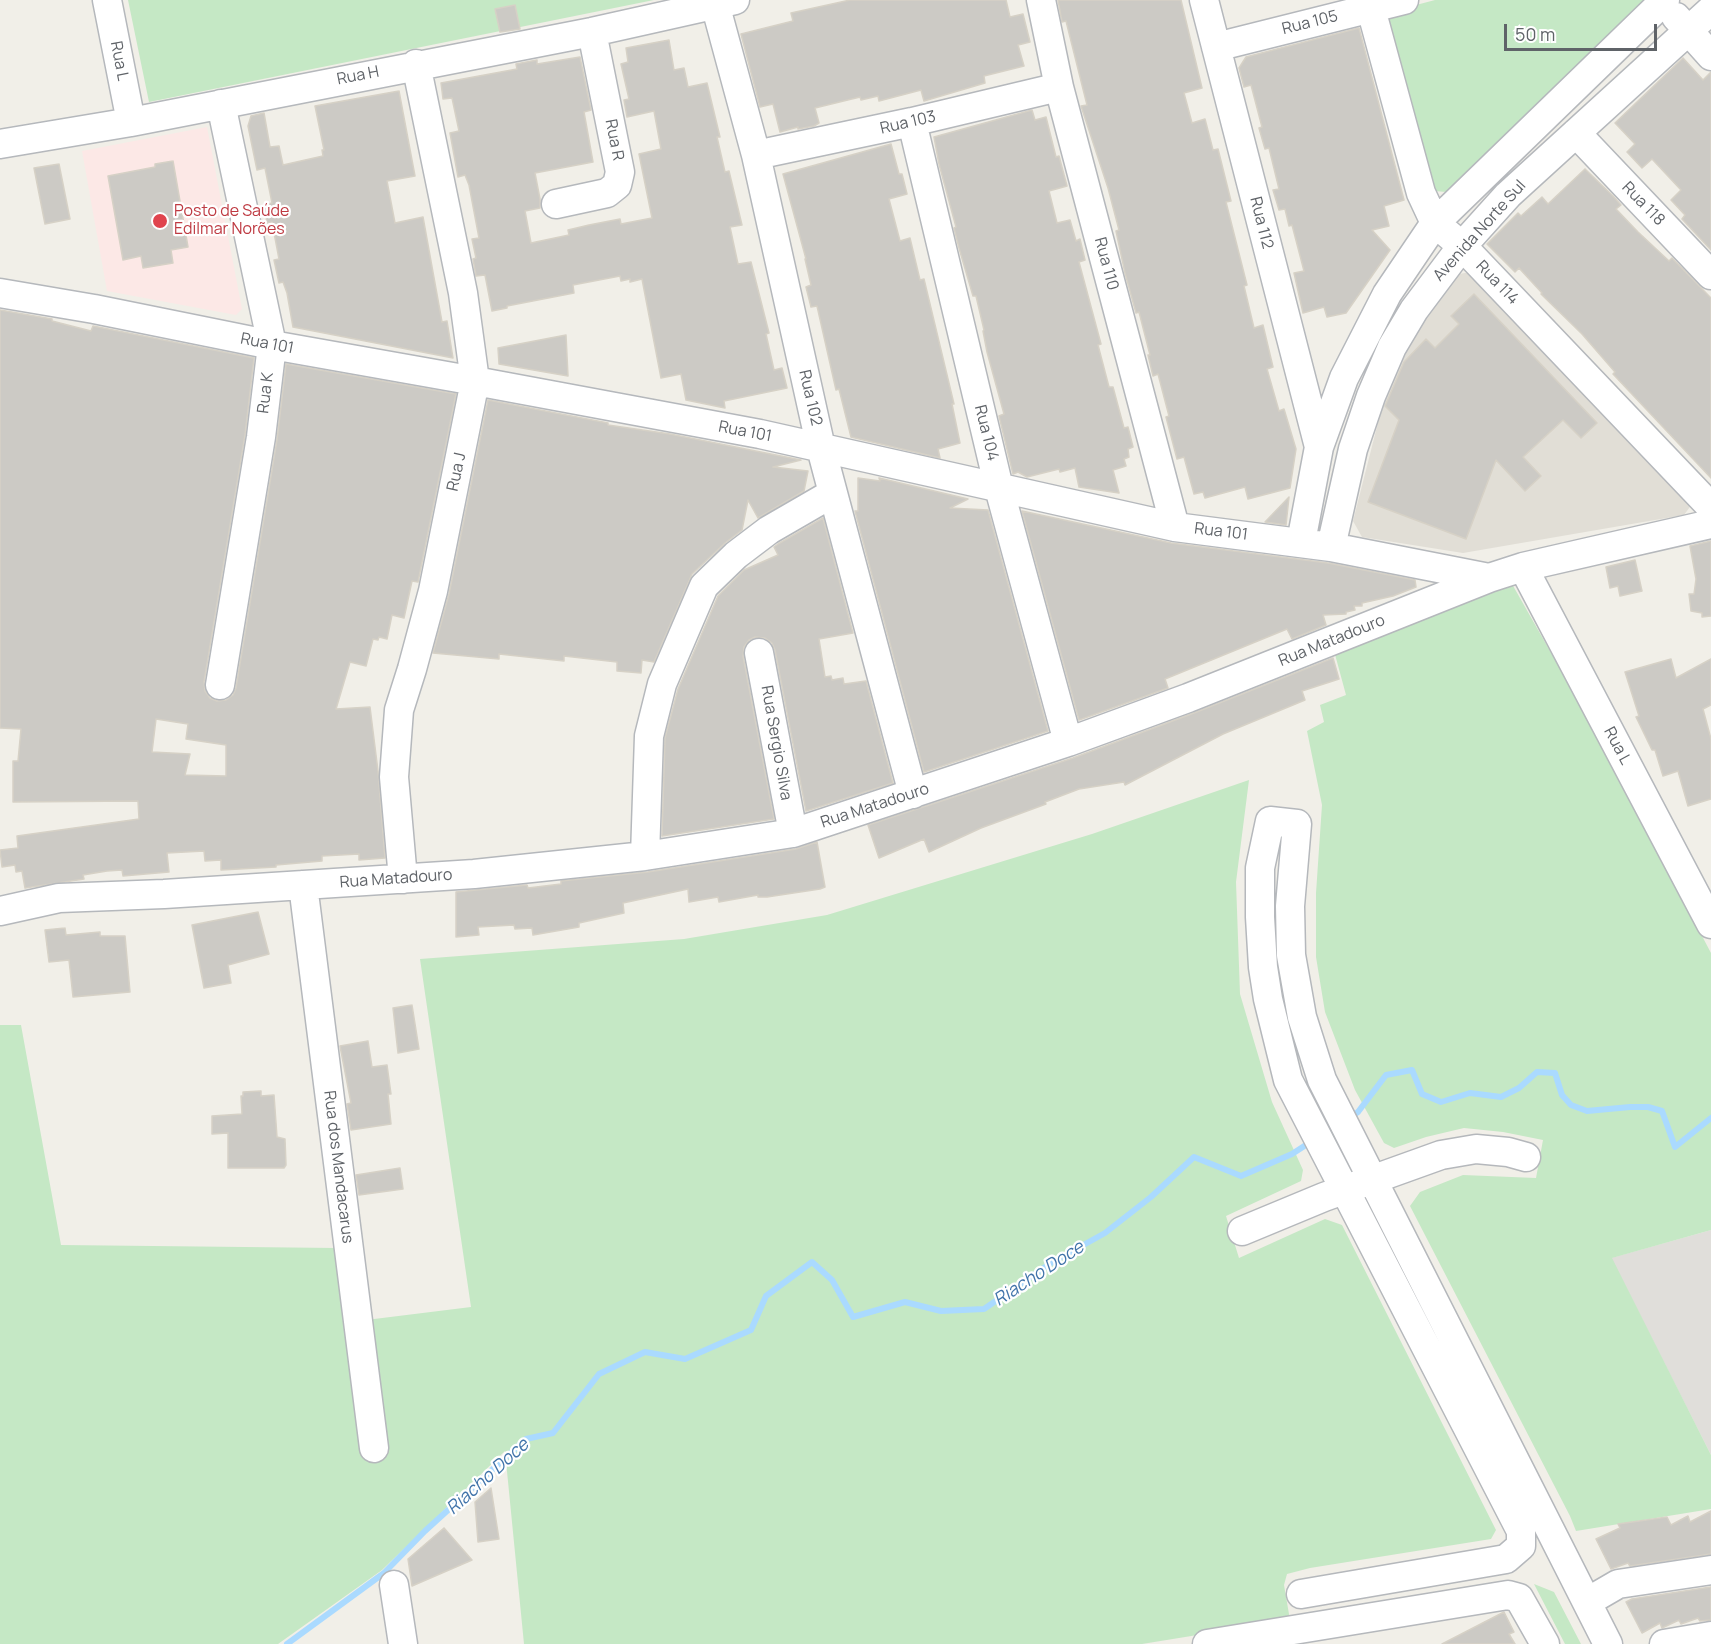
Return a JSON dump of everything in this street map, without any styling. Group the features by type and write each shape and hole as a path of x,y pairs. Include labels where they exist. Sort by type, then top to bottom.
{"street":[{"name":"Rua L","path":"107,0 131,122"},
{"name":"Rua 110","path":"1041,0 1059,87 1175,527"},
{"name":"Rua 112","path":"1204,0 1318,447"},
{"name":"Rua 105","path":"1216,47 1404,0"},
{"name":"Rua H","path":"0,144 131,122 416,64 592,32 721,1"},
{"name":"Rua 102","path":"721,1 822,448 913,794"},
{"path":"1664,1 1687,32 1711,56"},
{"name":"Avenida Norte Sul","path":"1301,542 1318,447 1344,378 1387,294 1435,223 1664,1"},
{"name":"Rua 114","path":"1371,9 1421,193 1435,223 1462,246 1711,507"},
{"name":"Avenida Norte Sul","path":"1330,547 1353,449 1381,370 1414,310 1462,246 1508,195 1711,10"},
{"name":"Rua R","path":"556,204 607,193 617,185 620,172 592,32"},
{"name":"Rua J","path":"403,879 394,777 399,710 433,591 475,381 463,293 416,64"},
{"name":"Rua 103","path":"756,155 912,122 1059,87"},
{"name":"Rua K","path":"220,685 261,437 272,345 221,104"},
{"name":"Rua 104","path":"912,122 999,488 1068,742"},
{"name":"Rua 118","path":"1576,133 1711,275"},
{"name":"Rua 101","path":"0,293 749,432 1175,527 1301,542 1489,578"},
{"path":"645,856 649,736 662,684 704,586 736,555 769,530 834,493"},
{"name":"Rua Matadouro","path":"0,911 59,898 164,894 474,874 645,856 793,832 1068,742 1188,698 1489,578 1523,567 1711,524"},
{"name":"Rua L","path":"1523,567 1711,924"},
{"name":"Rua Sergio Silva","path":"759,653 793,832"},
{"path":"1301,1594 1506,1559 1521,1546 1521,1531 1288,1080 1268,999 1263,967 1260,868 1270,821 1297,824 1292,867 1290,931 1295,987 1311,1050 1332,1101 1608,1644"},
{"name":"Rua dos Mandacarus","path":"303,885 374,1448"},
{"path":"1242,1231 1373,1179 1460,1150 1495,1150 1526,1157"},
{"path":"1587,1602 1618,1584 1711,1570"},
{"path":"394,1585 403,1644"},
{"path":"1207,1644 1508,1595 1519,1598 1545,1644"},
{"path":"1664,1644 1711,1636"}],"shaded area":[{"name":"Posto de Saúde Edilmar Norões","path":"207,127 242,309 236,315 107,291 82,151"},
{"path":"1471,272 1692,504 1684,515 1463,553 1362,537 1353,521 1382,407 1397,365 1427,316 1459,274"},
{"path":"1711,1230 1711,1455 1611,1258"}],"green space":[{"path":"128,0 654,0 149,102"},
{"path":"1435,0 1649,0 1446,192 1435,191 1427,182 1386,24 1393,13 1401,9"},
{"path":"1512,584 1571,688 1711,953 1711,1230 1612,1258 1711,1455 1711,1509 1576,1531 1410,1206 1420,1192 1463,1175 1536,1178 1543,1140 1503,1132 1464,1128 1394,1148 1384,1143 1355,1090 1325,1012 1316,957 1316,893 1322,805 1307,731 1324,722 1320,705 1346,695 1333,647"},
{"path":"1249,780 1236,882 1240,994 1272,1102 1303,1170 1301,1181 1226,1216 1239,1258 1325,1219 1342,1225 1496,1530 1491,1539 1310,1568 1287,1574 1284,1585 1290,1620 1142,1644 524,1644 505,1451 382,1570 278,1644 0,1644 0,1025 21,1025 61,1245 337,1248 358,1321 471,1307 420,959 684,939 827,915 1092,834"},
{"path":"1534,1584 1554,1592 1581,1644 1565,1644"}],"building":[{"path":"850,0 1006,0 1010,17 1023,14 1030,42 1018,45 1024,66 984,76 985,83 924,101 921,90 879,101 878,96 861,100 860,97 815,108 819,123 780,132 773,104 760,107 741,34 793,21 791,13"},
{"path":"1058,0 1181,0 1202,88 1184,93 1192,123 1205,119 1213,150 1218,149 1231,201 1226,202 1247,285 1244,286 1254,328 1263,325 1273,367 1267,369 1279,411 1284,409 1296,449 1290,488 1248,499 1245,487 1205,498 1203,492 1194,494 1184,457 1177,459 1158,374 1153,376 1139,312 1136,313 1125,273 1116,231 1119,230 1108,188 1081,106 1087,105 1066,21 1062,22"},
{"path":"515,5 520,29 500,32 495,9"},
{"path":"1359,28 1404,200 1384,206 1389,226 1372,230 1390,250 1346,313 1327,317 1324,307 1303,313 1294,273 1304,271 1292,225 1289,226 1285,209 1279,210 1273,190 1279,189 1269,148 1265,149 1259,128 1262,127 1251,85 1244,87 1239,68 1246,57"},
{"path":"669,40 674,70 684,68 688,87 707,83 720,137 717,137 725,172 729,171 742,225 730,227 738,264 751,262 769,333 766,334 774,370 782,368 787,388 724,401 725,408 686,400 681,374 661,378 642,279 630,282 630,279 621,281 620,276 573,285 574,293 492,311 485,275 476,276 473,259 476,258 472,239 479,238 469,185 465,175 458,177 450,133 459,131 452,98 443,99 441,83 517,69 516,64 537,60 537,64 580,57 591,110 584,112 593,162 535,173 540,208 525,211 531,243 569,235 568,230 589,225 620,219 621,224 652,218 639,154 661,149 654,111 627,117 624,100 629,99 621,64 628,62 626,48"},
{"path":"1683,58 1703,80 1711,72 1711,250 1682,219 1685,215 1671,200 1681,190 1652,159 1642,168 1627,152 1635,144 1615,123"},
{"path":"399,91 415,176 387,181 395,223 423,217 442,322 447,321 453,358 293,327 287,293 283,282 279,283 274,260 279,259 272,222 267,223 264,205 272,203 265,168 257,170 248,126 251,116 264,113 270,147 279,146 283,165 323,156 322,150 324,150 315,106"},
{"path":"1032,110 1035,120 1046,117 1056,157 1059,156 1067,186 1049,191 1057,223 1070,220 1076,241 1080,239 1085,260 1079,262 1101,344 1098,345 1109,387 1113,387 1124,428 1128,427 1133,447 1128,449 1129,457 1124,459 1126,466 1113,470 1119,493 1079,487 1075,468 1060,472 1059,469 1027,477 1018,472 1013,474 999,416 1004,414 987,352 976,296 973,296 959,248 954,228 956,227 939,164 934,137"},
{"path":"891,144 907,194 889,199 900,241 910,238 920,280 924,279 954,404 952,404 960,443 938,449 940,458 851,437 839,389 836,390 817,306 811,307 806,287 811,285 806,259 783,174"},
{"path":"173,161 188,247 171,250 173,263 143,268 141,256 123,260 108,176"},
{"path":"59,164 70,219 45,224 34,168"},
{"path":"1585,169 1621,205 1616,209 1638,232 1669,261 1672,258 1711,298 1711,478 1613,374 1615,372 1582,334 1541,294 1519,268 1515,272 1487,244 1518,213 1521,216 1542,197 1548,204"},
{"path":"1474,294 1597,423 1581,438 1563,420 1523,457 1541,476 1525,491 1496,460 1466,539 1368,502 1399,420 1385,406 1404,362 1426,339 1435,348 1459,324 1451,316"},
{"path":"0,310 52,319 52,321 91,331 93,326 254,358 245,435 204,682 205,691 210,698 217,701 226,700 233,695 236,688 277,440 286,364 456,394 418,582 412,581 404,618 392,615 387,639 379,637 378,640 373,639 366,666 350,662 336,709 370,707 385,858 359,860 359,854 322,856 322,861 276,865 276,867 221,870 221,860 205,861 204,851 167,853 169,872 123,876 122,870 107,871 83,875 84,879 25,888 22,871 16,872 15,865 2,867 0,850 18,848 17,836 139,819 138,801 13,802 13,761 18,761 21,729 0,728","holes":["156,719 188,724 186,739 226,745 226,776 185,775 190,754 152,752"]},
{"path":"566,335 568,376 499,364 498,348"},
{"path":"488,400 608,423 608,425 670,434 801,460 773,467 808,471 804,491 758,518 748,500 742,530 692,574 654,662 642,660 641,673 617,671 617,662 564,656 564,661 499,654 499,659 433,653 449,594"},
{"path":"858,478 880,481 879,478 968,499 950,508 988,510 1048,731 924,772 855,511 858,511"},
{"path":"1289,497 1286,525 1265,522"},
{"path":"1022,511 1171,543 1328,563 1415,580 1416,587 1393,596 1362,603 1362,606 1354,606 1355,610 1346,612 1346,614 1323,615 1326,625 1292,639 1287,629 1165,679 1168,688 1079,720"},
{"path":"823,518 853,633 819,639 825,677 831,676 832,680 843,678 844,684 866,681 893,783 806,811 775,650 772,643 765,638 755,637 749,640 744,647 743,656 774,819 662,836 665,738 678,689 718,596 744,570 778,555 774,547 778,544"},
{"path":"1711,541 1711,616 1702,617 1702,613 1691,611 1689,594 1694,594 1696,579 1690,546"},
{"path":"1635,560 1642,591 1620,596 1618,586 1610,588 1606,567"},
{"path":"1333,658 1339,679 1302,691 1305,700 1223,734 1125,785 1124,782 1079,789 981,828 929,852 924,839 879,858 868,825 1073,758"},
{"path":"1671,659 1676,678 1711,659 1711,705 1703,709 1711,739 1711,799 1688,806 1678,771 1663,776 1655,750 1652,750 1636,717 1639,716 1625,672"},
{"path":"817,842 825,887 820,889 767,897 758,897 758,895 719,902 718,897 689,902 688,889 623,903 624,913 579,923 579,927 533,935 532,928 515,929 514,925 478,927 479,935 456,937 456,892 527,885 528,888 561,884 561,881 648,872 796,849"},
{"path":"258,912 269,954 228,965 231,983 204,988 192,925"},
{"path":"65,928 66,935 100,932 100,936 125,936 130,992 73,997 69,960 49,962 45,930"},
{"path":"412,1005 419,1049 398,1053 393,1008"},
{"path":"368,1041 372,1067 387,1065 391,1094 388,1094 391,1124 351,1130 347,1104 351,1103 340,1046"},
{"path":"261,1091 261,1096 274,1095 277,1137 285,1139 286,1165 284,1168 228,1168 228,1133 212,1134 212,1116 242,1114 241,1096 243,1092"},
{"path":"400,1168 403,1189 359,1195 356,1175"},
{"path":"491,1488 499,1539 478,1542 475,1502"},
{"path":"1711,1511 1711,1554 1630,1566 1628,1563 1611,1569 1596,1539 1620,1528 1618,1524 1667,1517 1671,1525 1688,1516 1690,1522"},
{"path":"444,1528 472,1560 412,1586 408,1559"},
{"path":"1711,1587 1711,1620 1700,1621 1698,1618 1681,1624 1679,1620 1662,1628 1660,1623 1642,1633 1626,1602 1632,1599"},
{"path":"1504,1612 1514,1632 1509,1634 1515,1644 1442,1644"}],"waterway":[{"name":"Riacho Doce","path":"1349,1118 1358,1112 1386,1075 1412,1070 1422,1094 1441,1102 1470,1093 1501,1097 1519,1088 1537,1072 1555,1073 1562,1095 1571,1105 1587,1111 1630,1107 1648,1107 1662,1111 1675,1147 1711,1118"},
{"name":"Riacho Doce","path":"287,1644 384,1573 425,1531 526,1439 553,1433 599,1374 645,1352 685,1359 751,1330 766,1296 812,1262 832,1280 853,1317 905,1302 941,1311 984,1309 1051,1263 1105,1233 1151,1197 1194,1157 1241,1176 1292,1154 1312,1141"}],"place":[{"name":"Posto de Saúde Edilmar Norões","path":"160,221"}]}
